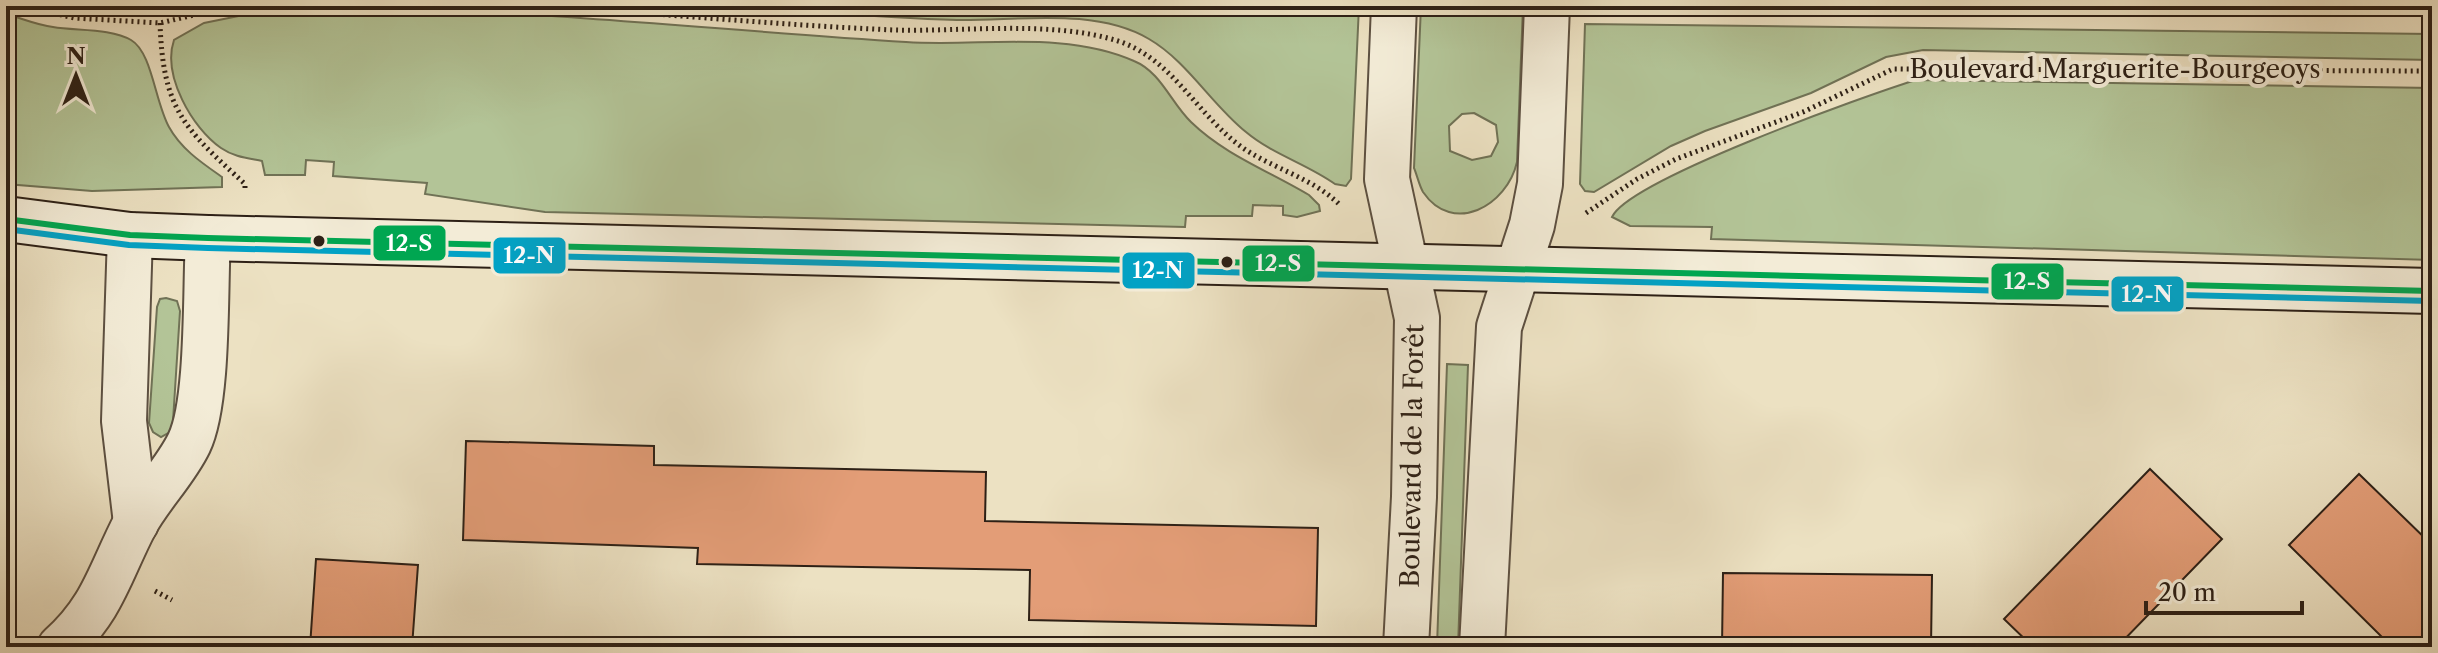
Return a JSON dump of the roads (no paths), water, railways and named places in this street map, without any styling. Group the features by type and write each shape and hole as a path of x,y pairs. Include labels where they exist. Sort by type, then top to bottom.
{"street":[{"name":"Boulevard de la Forêt","path":"1394,6 1387,179 1417,318 1406,647"},
{"path":"1482,647 1499,327 1532,225 1540,184 1547,6"},
{"path":"6,219 130,235 208,238 2432,291"},
{"path":"130,235 124,421 136,523"},
{"path":"60,647 97,607 136,523 189,444 195,425 202,359 208,238"}]}
